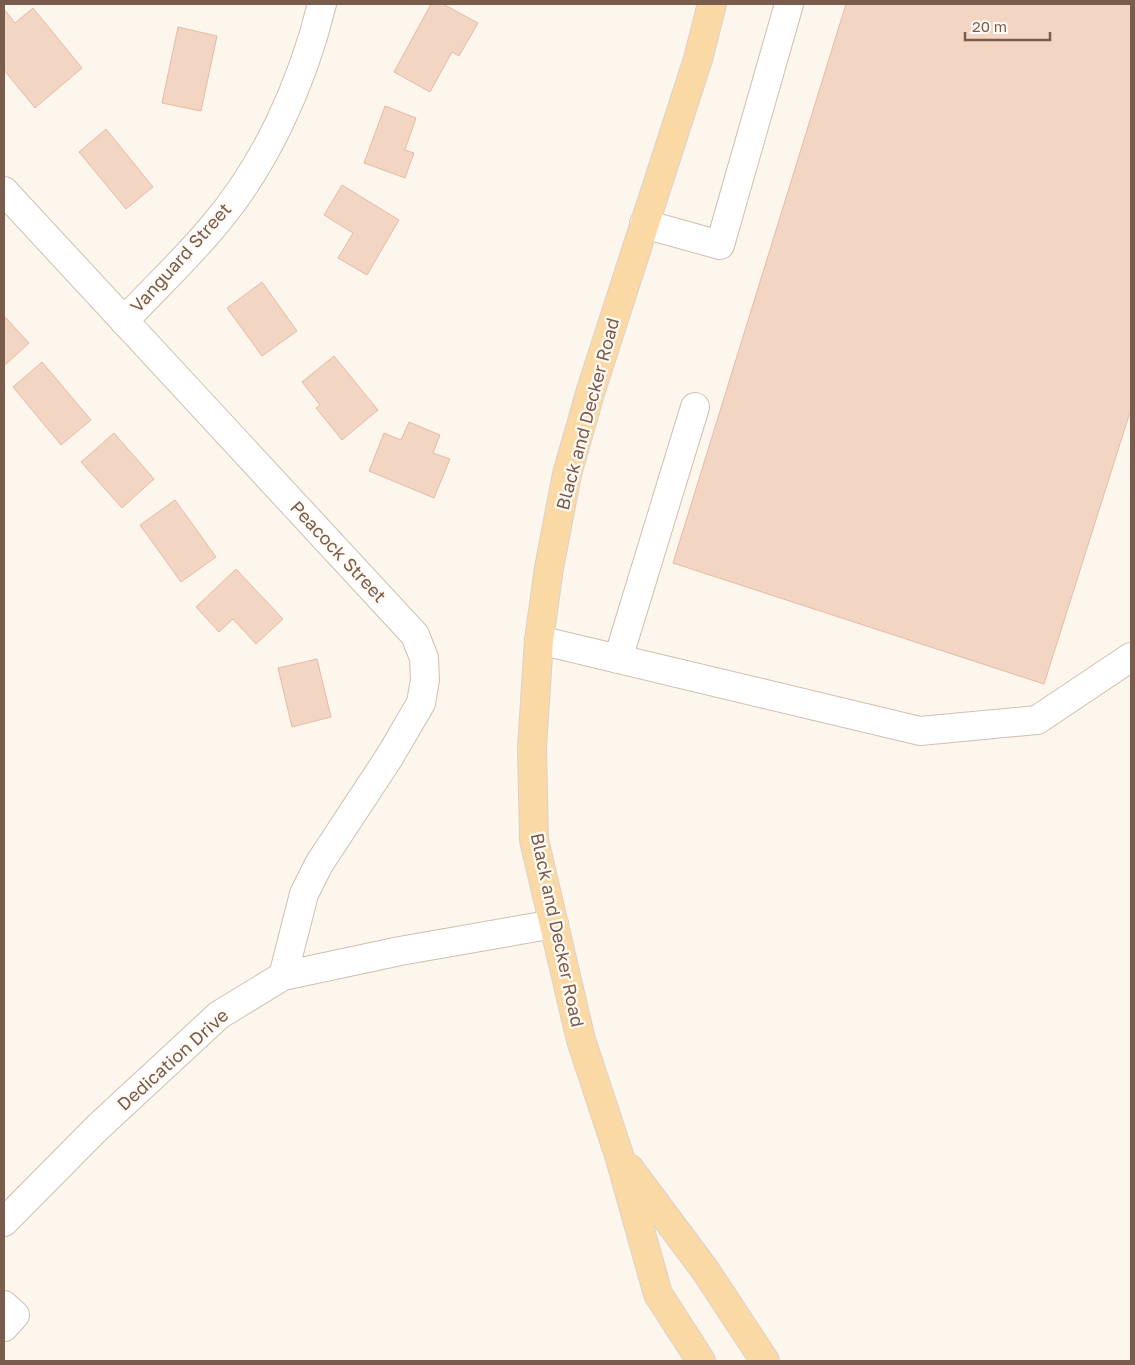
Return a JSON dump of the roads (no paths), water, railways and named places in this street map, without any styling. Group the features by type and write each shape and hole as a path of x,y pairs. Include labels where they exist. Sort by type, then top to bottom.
{"main road":[{"name":"Black and Decker Road","path":"701,1361 658,1294 619,1155 581,1040 534,840 532,747 540,640 549,568 567,474 591,390 698,59 712,4"},
{"name":"Black and Decker Road","path":"619,1155 705,1270 765,1361"}],"street":[{"name":"Vanguard Street","path":"124,321 211,230 245,184 276,129 299,77 322,4"},
{"path":"644,224 720,245 789,4"},
{"name":"Peacock Street","path":"4,191 416,635 424,658 425,680 422,703 315,871 304,894 283,976"},
{"path":"618,659 696,407"},
{"path":"540,640 920,731 1037,720 1131,657"},
{"name":"Dedication Drive","path":"4,1222 97,1128 219,1015 283,976 400,951 554,924"},
{"path":"4,1305 15,1315 4,1327"}]}
